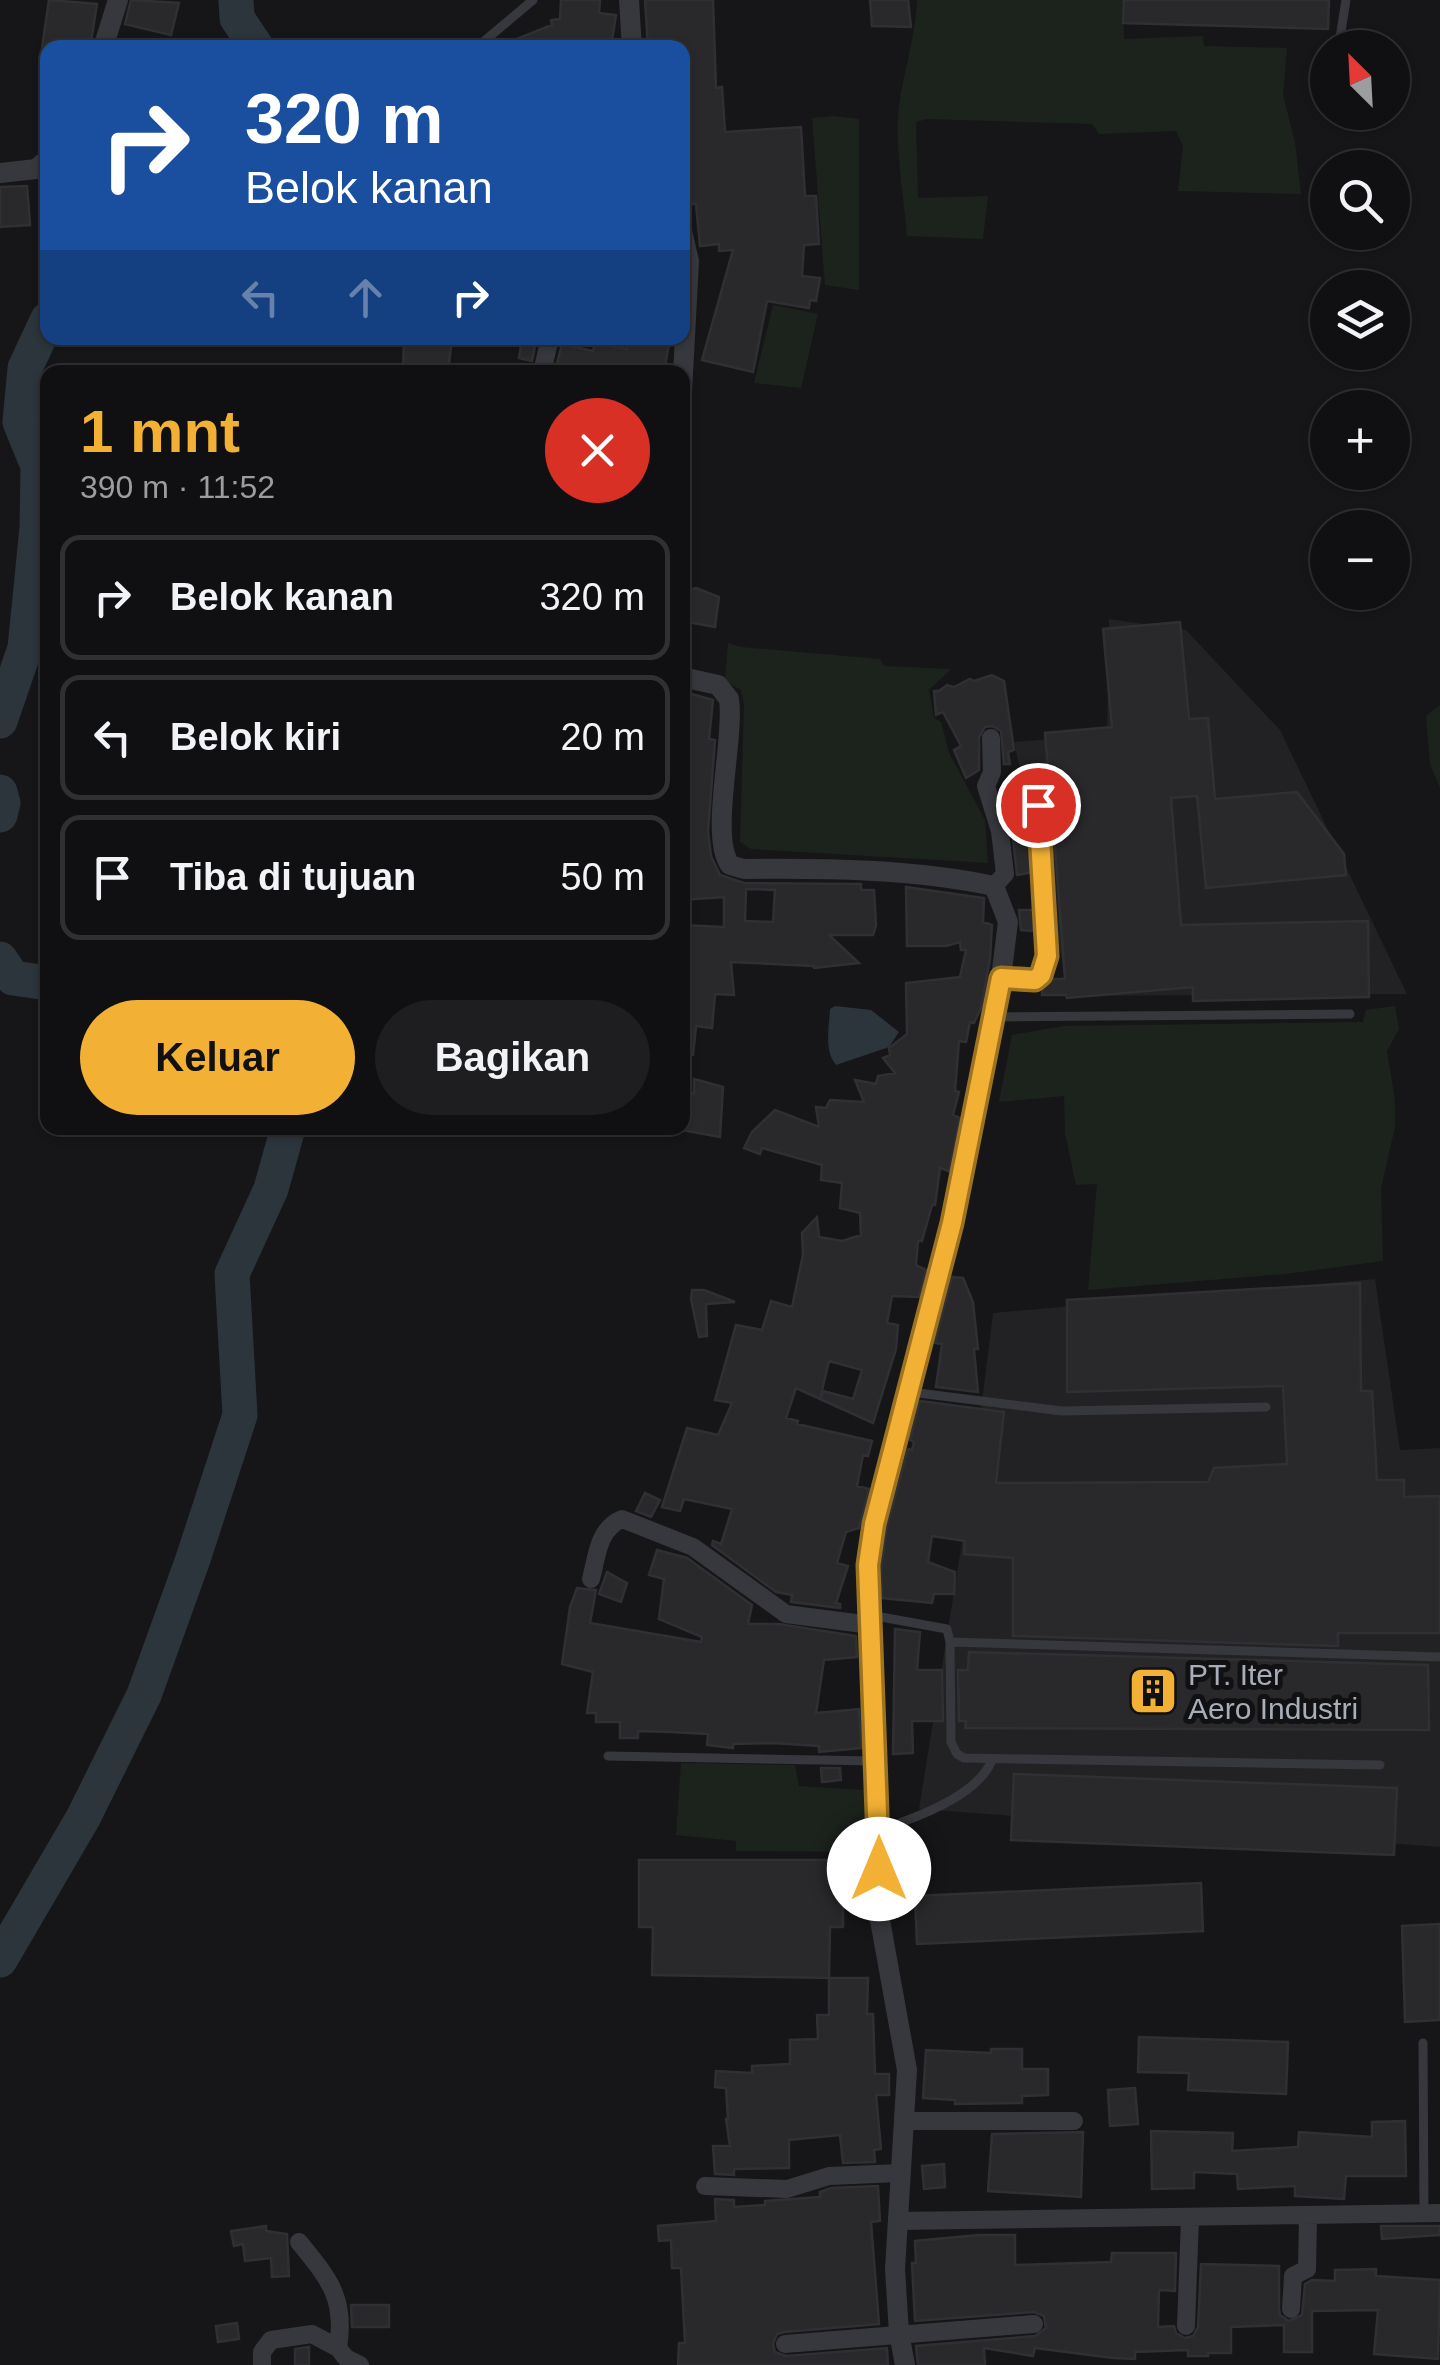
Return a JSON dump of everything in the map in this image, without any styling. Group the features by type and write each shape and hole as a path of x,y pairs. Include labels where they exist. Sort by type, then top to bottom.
{"street":[{"path":"106,40 118,0"},
{"path":"629,0 632,40"},
{"path":"0,172 36,170 40,166"},
{"path":"690,679 718,685 729,698 723,852 730,866 744,870 876,873 994,886"},
{"path":"991,738 992,772 986,786 1000,830 1005,874 994,886"},
{"path":"905,2365 895,2268 907,2070 880,1934 867,1570 874,1524 968,1152 1001,978 1008,922 994,886"},
{"path":"591,1579 604,1534 611,1524 622,1519 693,1547 792,1617 870,1620"},
{"path":"902,2121 1074,2122"},
{"path":"704,2186 787,2188 829,2176 899,2173"},
{"path":"898,2222 1432,2213"},
{"path":"1292,2309 1293,2276 1307,2269 1308,2216"},
{"path":"1186,2326 1190,2218"},
{"path":"299,2242 336,2294 341,2320 338,2348"},
{"path":"784,2344 1034,2324"},
{"path":"262,2365 262,2352 271,2340 312,2334 360,2365"}],"lane":[{"path":"486,40 534,0"},
{"path":"1341,30 1346,0"},
{"path":"1001,978 1035,980 1041,975 1047,956 1038,805"},
{"path":"992,1018 1350,1014"},
{"path":"908,1392 1062,1411 1266,1406"},
{"path":"870,1620 943,1626 949,1632 953,1749 964,1758 1380,1765"},
{"path":"950,1642 1440,1657"},
{"path":"608,1756 876,1761"},
{"path":"879,1830 950,1802 982,1775 992,1760"},
{"path":"1423,2043 1432,2213"}],"shaded area":[{"path":"917,0 1123,0 1124,39 1203,36 1204,46 1287,48 1283,95 1295,142 1301,194 1178,191 1183,146 1176,131 1099,134 1092,124 927,119 916,122 918,198 988,196 983,239 907,236 898,117"},
{"path":"812,118 859,119 859,290 825,285"},
{"path":"773,305 818,314 801,388 754,383"},
{"path":"1109,619 1186,630 1280,730 1407,994 1070,996 1014,742 1107,735"},
{"path":"728,643 880,659 884,666 951,669 929,690 934,718 941,722 949,753 985,820 988,863 751,849 740,842 744,705 741,690 725,681"},
{"path":"1440,705 1440,788 1430,764 1426,716"},
{"path":"835,1006 871,1010 899,1032 889,1047 836,1065 828,1038 830,1009"},
{"path":"1395,1006 1399,1029 1387,1051 1395,1127 1381,1188 1383,1261 1285,1274 1088,1290 1097,1184 1076,1185 1065,1133 1064,1096 999,1102 1012,1035 1064,1026 1363,1022 1366,1010"},
{"path":"1375,1279 1400,1450 1440,1448 1440,1847 919,1809 973,1474 993,1313"},
{"path":"681,1763 795,1765 799,1786 864,1790 867,1852 736,1851 736,1841 676,1835"}],"building":[{"path":"49,0 97,4 91,40 43,40"},
{"path":"131,0 179,3 171,35 125,24"},
{"path":"561,0 600,0 599,13 616,15 612,40 514,40 560,19"},
{"path":"645,0 713,0 716,88 722,87 725,132 801,127 805,196 816,196 819,244 804,245 802,276 820,278 816,301 810,300 809,308 767,301 753,372 702,360 733,250 719,251 719,244 700,246 696,204 690,204 690,40 648,40"},
{"path":"870,0 908,0 911,27 872,26"},
{"path":"1124,0 1329,0 1328,29 1123,23"},
{"path":"27,186 30,225 0,227 0,187"},
{"path":"404,345 451,345 449,365 403,365"},
{"path":"521,345 535,346 532,361 519,358"},
{"path":"562,345 593,351 594,345 627,349 628,345 669,345 665,365 557,365"},
{"path":"690,589 719,597 715,627 690,622"},
{"path":"1180,622 1189,719 1208,718 1215,799 1297,792 1344,854 1346,875 1206,888 1197,796 1171,798 1181,925 1368,921 1369,997 1193,1001 1193,987 1067,998 1042,995 1042,984 1048,979 1065,979 1054,835 1049,835 1052,814 1045,733 1112,727 1103,629"},
{"path":"992,675 1004,681 1014,750 1008,752 1010,764 1004,764 1001,731 985,727 979,737 979,770 966,778 954,750 961,746 943,712 936,715 934,691"},
{"path":"690,694 713,700 709,739 715,740 708,832 711,856 720,875 744,883 861,884 861,890 874,890 876,925 873,935 829,935 859,963 814,968 731,962 734,995 715,994 712,1028 696,1026 690,1055 690,925 724,927 724,897 690,899","holes":["746,889 775,890 773,922 745,921"]},
{"path":"1006,808 1031,816 1034,872 1017,875"},
{"path":"906,887 984,898 983,922 992,925 990,959 981,1008 974,1023 970,1022 966,1042 959,1041 955,1091 959,1092 953,1115 960,1118 949,1171 940,1168 935,1205 922,1241 918,1241 916,1265 926,1270 919,1297 892,1296 887,1323 898,1325 896,1349 873,1423 820,1399 796,1388 786,1418 872,1441 868,1456 863,1455 857,1486 869,1489 859,1528 846,1532 837,1563 848,1566 836,1603 840,1608 791,1602 792,1595 776,1592 712,1545 713,1541 721,1544 732,1509 684,1499 680,1511 662,1507 687,1428 718,1435 732,1403 715,1400 736,1325 762,1330 771,1301 792,1307 803,1255 802,1233 817,1217 819,1237 842,1241 861,1235 860,1213 840,1208 842,1183 821,1180 822,1165 762,1148 760,1154 744,1148 752,1132 775,1110 819,1127 816,1107 826,1108 830,1100 864,1102 855,1080 876,1084 878,1076 895,1073 883,1058 907,1034 906,983 960,977 966,950 961,950 960,942 907,946","holes":["829,1361 862,1370 853,1399 823,1391 820,1399"]},
{"path":"1019,910 1034,910 1033,931 1021,930"},
{"path":"694,1079 723,1087 720,1137 690,1131 690,1093 694,1093"},
{"path":"952,1277 963,1278 973,1302 978,1392 936,1387 942,1344 935,1343"},
{"path":"1360,1283 1361,1391 1372,1391 1377,1480 1404,1480 1404,1497 1440,1496 1440,1633 1338,1633 1338,1646 1013,1636 1013,1558 964,1554 965,1541 932,1536 928,1562 955,1572 954,1594 934,1594 932,1603 882,1598 887,1527 908,1449 912,1450 914,1442 910,1440 920,1401 1004,1412 996,1483 1208,1482 1214,1468 1287,1464 1283,1386 1067,1392 1067,1300"},
{"path":"692,1290 704,1290 735,1302 706,1304 707,1336 699,1337"},
{"path":"645,1493 660,1500 651,1517 636,1511"},
{"path":"657,1550 687,1558 752,1605 748,1624 779,1624 856,1636 857,1657 824,1660 816,1713 859,1709 861,1748 819,1752 819,1746 773,1743 733,1744 733,1748 707,1745 708,1734 670,1732 638,1731 638,1738 620,1738 620,1722 596,1722 596,1713 587,1713 593,1672 562,1664 570,1607 577,1588 596,1590 590,1623 701,1642 702,1637 659,1619 664,1579 649,1575"},
{"path":"607,1572 627,1583 621,1602 599,1594"},
{"path":"895,1629 920,1632 917,1670 942,1670 943,1721 912,1721 913,1753 893,1754"},
{"path":"969,1652 1428,1665 1429,1730 965,1728 966,1721 959,1721 958,1670 968,1670"},
{"path":"821,1768 840,1768 841,1780 822,1782"},
{"path":"1014,1774 1397,1788 1394,1855 1011,1840"},
{"path":"639,1860 843,1860 843,1927 830,1927 829,1978 652,1975 653,1927 639,1927"},
{"path":"1201,1883 1203,1931 917,1944 915,1896"},
{"path":"1440,1924 1440,2020 1405,2022 1402,1926"},
{"path":"829,1978 868,1978 867,2014 873,2014 875,2074 889,2074 889,2095 876,2095 881,2149 874,2150 875,2162 843,2163 840,2135 789,2140 789,2168 734,2169 734,2175 715,2174 713,2146 730,2146 726,2088 715,2087 716,2071 752,2073 752,2066 790,2064 790,2040 818,2039 817,2015 829,2015"},
{"path":"1139,2037 1288,2042 1286,2094 1188,2090 1189,2073 1138,2072"},
{"path":"991,2049 1022,2049 1022,2069 1048,2069 1048,2095 1022,2096 1022,2103 955,2104 955,2100 923,2098 926,2050 991,2053"},
{"path":"1135,2088 1138,2124 1110,2126 1108,2090"},
{"path":"1405,2121 1406,2176 1346,2176 1344,2199 1295,2196 1295,2186 1238,2189 1237,2174 1194,2172 1194,2188 1152,2189 1151,2131 1233,2133 1232,2151 1298,2147 1299,2132 1372,2137 1372,2122"},
{"path":"1083,2132 1081,2197 988,2191 992,2134"},
{"path":"944,2164 945,2187 924,2189 922,2166"},
{"path":"878,2186 880,2221 871,2222 879,2324 784,2332 777,2334 773,2344 775,2352 786,2356 887,2348 888,2365 678,2365 679,2343 685,2343 681,2268 672,2268 671,2240 659,2241 658,2226 716,2221 715,2199 734,2200 734,2207 765,2205 765,2201 820,2197 820,2192 831,2188"},
{"path":"266,2226 266,2231 287,2234 289,2276 272,2277 271,2258 245,2261 243,2244 234,2246 231,2231"},
{"path":"1381,2226 1440,2226 1440,2235 1382,2239"},
{"path":"1015,2235 1015,2265 1111,2262 1112,2253 1176,2253 1175,2291 1159,2290 1158,2327 1174,2326 1176,2333 1185,2338 1193,2336 1198,2327 1201,2264 1279,2266 1280,2315 1289,2321 1302,2315 1305,2284 1312,2280 1335,2281 1335,2270 1376,2269 1376,2276 1440,2280 1438,2359 1374,2354 1378,2310 1312,2311 1312,2352 1284,2352 1284,2325 1231,2327 1231,2353 1208,2356 1188,2356 1188,2350 1135,2352 1135,2359 1113,2358 1035,2348 1033,2356 984,2348 985,2365 918,2365 916,2346 1035,2336 1046,2328 1044,2316 1034,2312 915,2321 915,2241"},
{"path":"351,2305 389,2305 389,2327 352,2327"},
{"path":"237,2323 239,2339 218,2342 216,2326"},
{"path":"309,2347 309,2365 295,2365 295,2349"}],"waterway":[{"path":"236,0 237,18 252,40"},
{"path":"0,721 25,648 37,528 38,466 20,422 25,368 40,336"},
{"path":"0,792 0,815"},
{"path":"0,959 13,978 40,982"},
{"path":"0,1960 83,1818 144,1695 193,1559 240,1415 232,1274 271,1189 286,1135"}],"place":[{"name":"PT. Iter Aero Industri","path":"1153,1691"}],"route":[{"path":"879,1869 867,1570 874,1524 968,1152 1001,978 1035,980 1041,975 1047,956 1038,805"}]}
